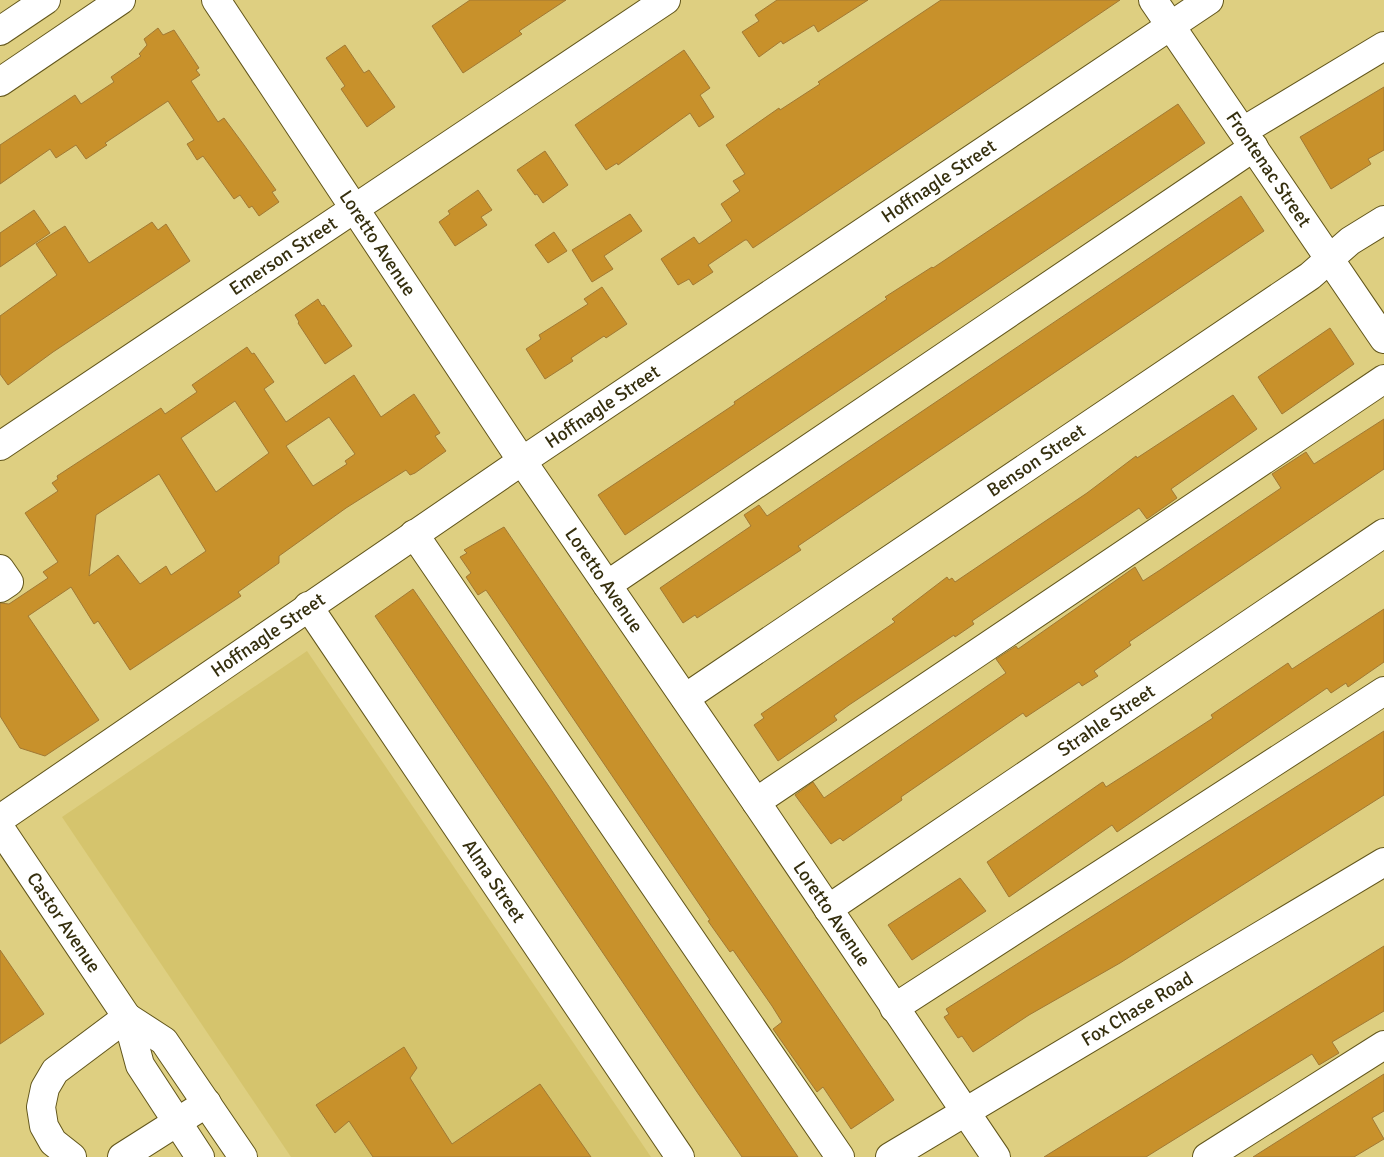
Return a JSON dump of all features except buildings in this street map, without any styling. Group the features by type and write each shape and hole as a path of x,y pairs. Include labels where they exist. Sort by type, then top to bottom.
{"street":[{"path":"0,31 46,0"},
{"path":"0,82 121,0"},
{"name":"Loretto Avenue","path":"216,0 522,461 996,1157"},
{"name":"Emerson Street","path":"0,446 666,0"},
{"name":"Frontenac Street","path":"1153,0 1384,339"},
{"name":"Hoffnagle Street","path":"0,819 414,534 1208,0"},
{"path":"607,585 1384,46"},
{"name":"Benson Street","path":"684,698 1302,282 1350,241 1384,220"},
{"path":"756,802 1384,379"},
{"name":"Strahle Street","path":"828,909 1384,533"},
{"path":"414,534 840,1157"},
{"path":"0,569 9,582 0,588"},
{"name":"Alma Street","path":"308,606 680,1157"},
{"path":"894,1008 1384,691"},
{"name":"Castor Avenue","path":"0,828 127,1017 140,1065 200,1157"},
{"name":"Fox Chase Road","path":"890,1157 1384,862"},
{"path":"72,1157 53,1142 44,1126 41,1106 45,1088 54,1071 127,1017"},
{"name":"Castor Avenue","path":"127,1017 164,1041 243,1157"},
{"path":"1207,1157 1384,1044"},
{"path":"122,1157 207,1103"}],"shaded area":[{"path":"307,651 651,1157 291,1157 62,817"}]}
